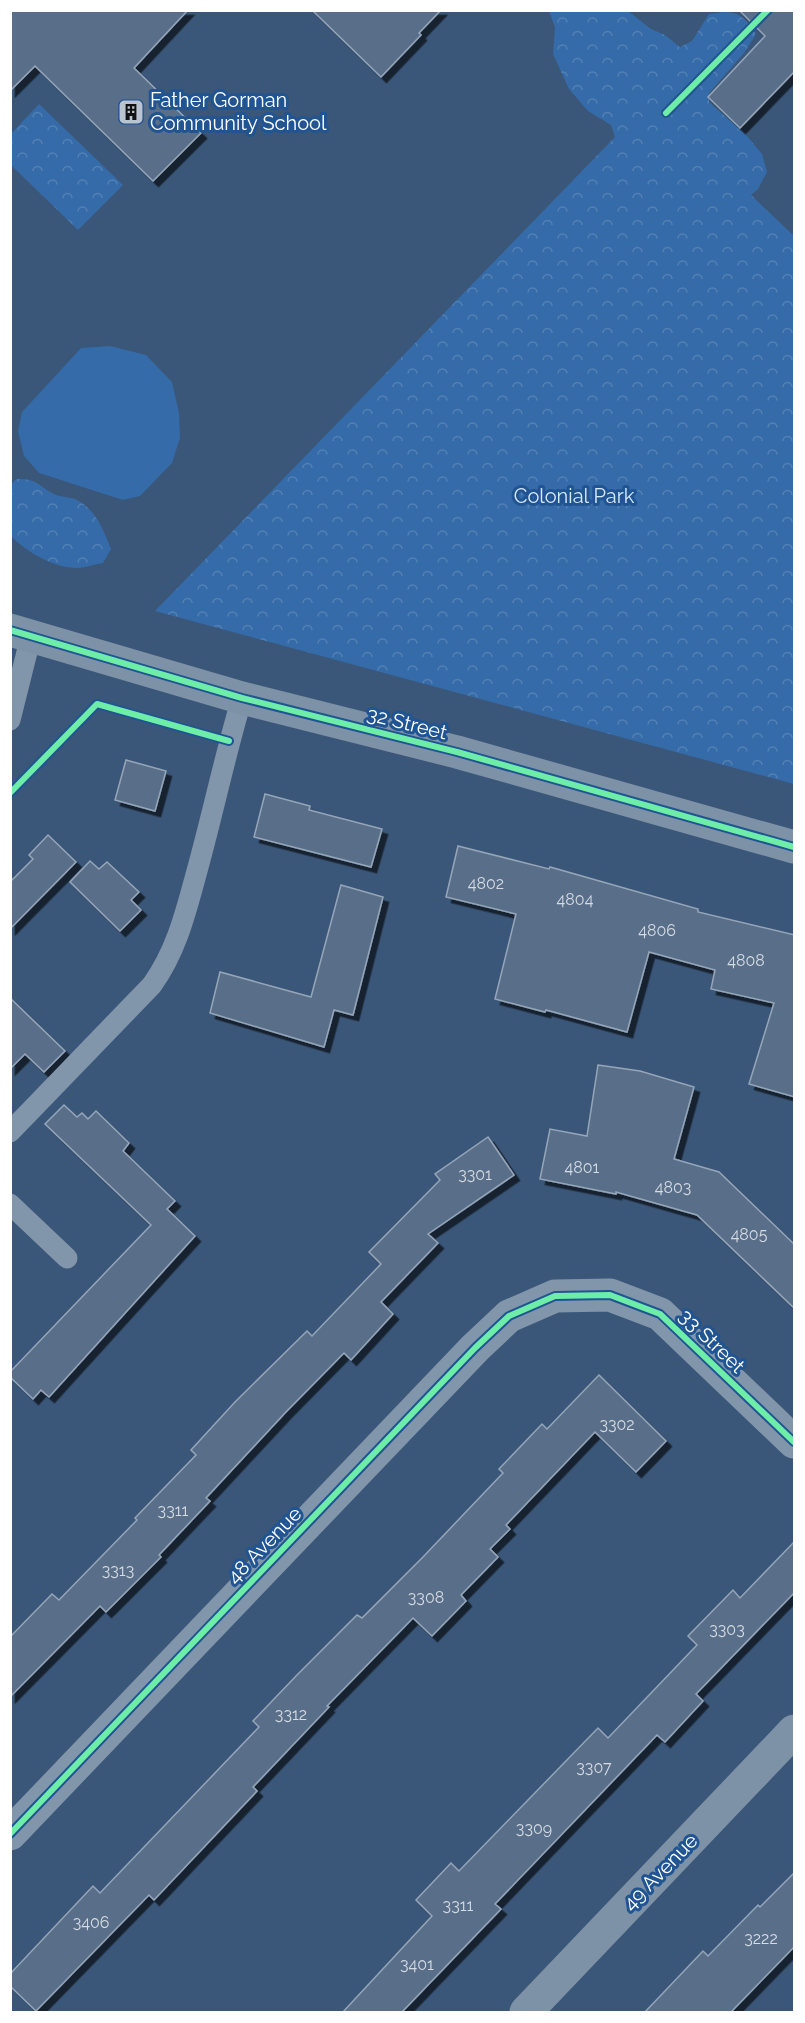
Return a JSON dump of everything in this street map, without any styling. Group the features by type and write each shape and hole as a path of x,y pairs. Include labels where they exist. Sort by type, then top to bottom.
{"street":[{"name":"32 Street","path":"21,633 242,698 457,752 795,847"},
{"name":"33 Street","path":"555,1296 610,1295 660,1314 795,1442"},
{"name":"48 Avenue","path":"10,1834 475,1348 509,1316 555,1296"},
{"name":"49 Avenue","path":"526,2013 795,1731"}],"lane":[{"path":"10,720 21,633"},
{"path":"10,1132 152,985 163,969 182,925 242,698"},
{"path":"10,1204 67,1258"}],"green space":[{"name":"Colonial Park","path":"549,11 628,11 680,47 692,41 709,14 725,12 737,14 756,34 744,53 709,93 709,102 747,136 762,154 767,172 758,189 751,195 794,236 794,784 155,611 615,137 611,125 588,111 569,89 553,54 555,27"},
{"path":"39,104 123,185 78,230 11,165 11,134"},
{"path":"110,346 146,355 172,382 179,413 180,438 172,463 140,496 123,500 39,473 24,456 18,431 22,412 81,348"},
{"path":"16,479 34,481 48,491 84,504 102,527 111,549 103,563 79,568 61,566 33,553 11,536 11,485"}],"building":[{"name":"Father Gorman Community School","path":"10,10 188,10 134,68 201,133 153,181 35,66 10,91"},
{"name":"Father Gorman Community School","path":"312,10 441,10 381,77"},
{"path":"739,10 795,10 795,71 740,128 708,97 765,36"},
{"path":"126,760 166,771 155,811 115,800"},
{"path":"265,794 310,806 309,810 382,829 371,867 254,837"},
{"path":"48,835 76,862 10,929 10,882 33,859 29,855"},
{"path":"458,846 549,869 550,867 698,909 698,912 795,935 795,1097 749,1084 774,1003 711,989 715,970 649,952 627,1032 495,999 516,914 446,897"},
{"path":"90,861 99,869 107,862 139,892 131,900 141,910 120,931 70,882"},
{"path":"341,885 383,897 353,1015 334,1010 324,1047 210,1013 220,972 311,997"},
{"path":"10,998 65,1051 44,1072 25,1054 10,1069"},
{"path":"598,1065 640,1071 694,1087 674,1159 719,1172 795,1245 795,1309 697,1215 616,1192 616,1194 540,1179 550,1129 587,1136"},
{"path":"64,1105 77,1117 82,1113 88,1119 96,1111 129,1143 123,1151 175,1201 167,1209 195,1236 49,1397 41,1390 33,1399 10,1377 10,1372 151,1225 45,1124"},
{"path":"488,1137 514,1175 428,1234 438,1243 381,1302 393,1314 351,1360 344,1353 285,1413 206,1498 210,1501 159,1555 161,1557 106,1612 100,1606 10,1697 10,1637 52,1594 59,1600 196,1455 191,1450 235,1402 307,1331 312,1336 381,1264 369,1252 440,1180 435,1174"},
{"path":"599,1375 666,1441 636,1472 595,1432 506,1525 510,1529 490,1549 498,1557 461,1595 466,1601 432,1636 413,1618 327,1706 329,1707 253,1787 257,1791 154,1900 149,1895 36,2011 10,1986 10,1974 93,1886 100,1893 259,1727 253,1721 296,1676 357,1615 362,1618 423,1557 503,1473 499,1469 542,1424 547,1429"},
{"path":"795,1541 795,1592 696,1694 703,1701 665,1742 657,1735 495,1904 501,1909 401,2013 342,2013 432,1916 416,1900 451,1863 459,1871 598,1728 608,1738 697,1645 688,1636 733,1590 740,1598"},
{"path":"795,1872 795,1946 730,2013 644,2013 703,1951 708,1956 758,1905 760,1907"}],"cycle path":[{"path":"666,113 768,10"},
{"path":"10,630 242,698 457,752 794,847"},
{"path":"10,793 97,704 229,741"},
{"path":"10,1834 475,1348 509,1316 555,1296 610,1295 660,1314 794,1442"}],"place":[{"name":"Father Gorman Community School","path":"131,112"}]}
